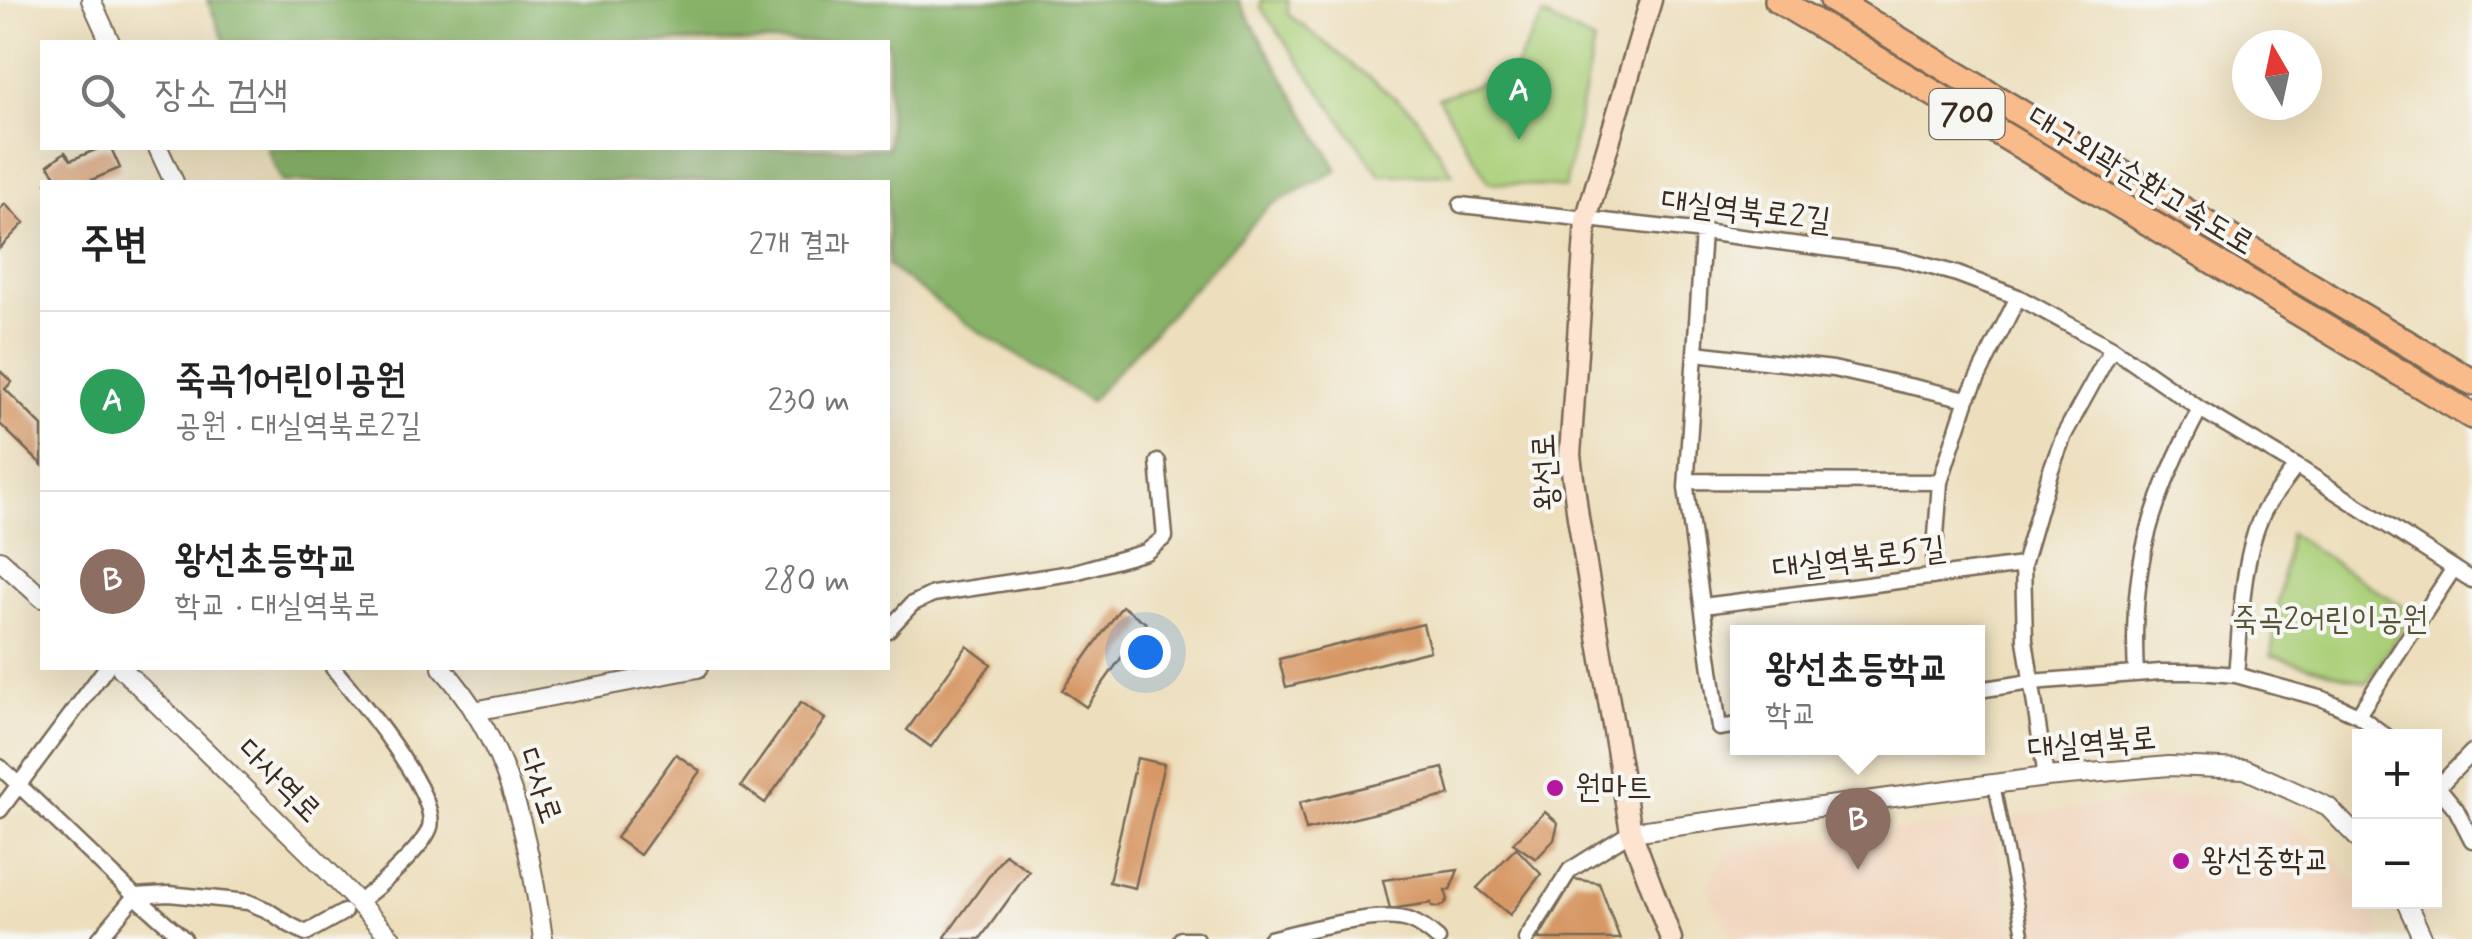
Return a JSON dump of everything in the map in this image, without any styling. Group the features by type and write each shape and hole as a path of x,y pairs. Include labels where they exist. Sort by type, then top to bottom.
{"highway":[{"name":"대구외곽순환고속도로","path":"1778,0 2472,416"},
{"name":"대구외곽순환고속도로","path":"1833,0 2472,382"}],"main road":[{"name":"왕선로","path":"1650,0 1586,220 1570,455 1630,832 1672,939"}],"street":[{"path":"91,0 109,40"},
{"path":"159,150 173,180"},
{"name":"대실역북로2길","path":"1461,205 1898,258 1957,274 2018,297 2112,348 2200,410 2296,466 2472,580"},
{"path":"1702,232 1686,488 1720,728 1730,726"},
{"path":"1932,577 1940,482 1967,399 2018,297"},
{"path":"2046,777 2026,640 2023,565 2064,435 2112,348"},
{"path":"1696,352 1833,370 1967,399"},
{"path":"2136,674 2139,564 2178,451 2200,410"},
{"path":"890,628 912,604 933,594 1071,573 1146,552 1164,537 1158,462"},
{"path":"2236,675 2247,571 2256,536 2264,513 2296,466"},
{"name":"대실역북로5길","path":"1687,481 1940,482"},
{"path":"0,560 40,596"},
{"name":"대실역북로5길","path":"1703,606 2023,565"},
{"path":"2358,716 2454,568"},
{"path":"0,810 104,670"},
{"name":"다사역로","path":"123,670 392,939"},
{"path":"335,670 388,736 417,784 431,825 389,879 366,896"},
{"name":"다사로","path":"444,670 460,687 494,747 516,802 533,865 542,939"},
{"path":"474,711 688,670"},
{"path":"1985,689 2136,674 2236,675 2323,699 2376,729"},
{"path":"2442,779 2472,752"},
{"name":"대실역북로","path":"1630,832 2046,777 2168,766 2244,769 2328,807 2352,832"},
{"path":"0,767 184,939"},
{"path":"1994,784 2024,939"},
{"path":"2442,791 2472,840"},
{"path":"1526,939 1570,870 1630,832"},
{"path":"100,939 135,896 169,894 248,902 267,910 304,936 344,912"},
{"path":"2409,909 2423,939"},
{"path":"1270,939 1327,924 1389,918 1410,920 1438,939"},
{"path":"1181,939 1196,939"}],"shaded area":[{"name":"왕선중학교","path":"2186,794 2250,803 2288,821 2332,851 2352,878 2352,909 2371,909 2385,939 2036,939 2014,816"},
{"path":"1992,819 2014,939 1732,939 1706,888 1725,851"}],"green space":[{"path":"207,0 1238,0 1338,170 1268,207 1090,401 964,322 890,267 890,180 281,180 268,150 890,150 890,40 224,40"},
{"path":"1261,0 1288,0 1288,14 1413,112 1453,174 1380,175 1261,8"},
{"path":"1543,16 1594,42 1565,188 1489,182 1438,98 1512,72"},
{"name":"죽곡2어린이공원","path":"2289,533 2412,613 2367,683 2271,655"}],"building":[{"path":"95,150 112,150 120,168 92,180 49,180 55,174 48,165 65,152 71,160"},
{"path":"5,204 24,223 0,248 0,209"},
{"path":"0,371 12,382 5,389 40,424 40,463 0,424"},
{"path":"1122,606 1146,623 1086,707 1062,690"},
{"path":"1423,624 1430,651 1286,687 1279,659"},
{"path":"967,646 991,664 931,747 907,730"},
{"path":"801,702 825,719 765,803 741,786"},
{"path":"676,754 700,771 640,855 616,838"},
{"path":"1137,758 1164,764 1135,888 1109,882"},
{"path":"1443,768 1450,795 1306,830 1299,803"},
{"path":"1545,812 1558,823 1554,840 1536,859 1513,843"},
{"path":"1516,848 1541,874 1510,915 1477,888"},
{"path":"1005,854 1029,871 980,939 947,939 945,937"},
{"path":"1458,870 1450,890 1445,891 1445,904 1390,909 1383,880"},
{"path":"1574,879 1599,883 1620,939 1538,939"}],"place":[{"name":"죽곡1어린이공원","path":"1519,140"},
{"name":"원마트","path":"1555,788"},
{"name":"왕선중학교","path":"2181,861"},
{"name":"왕선초등학교","path":"1858,870"}]}
